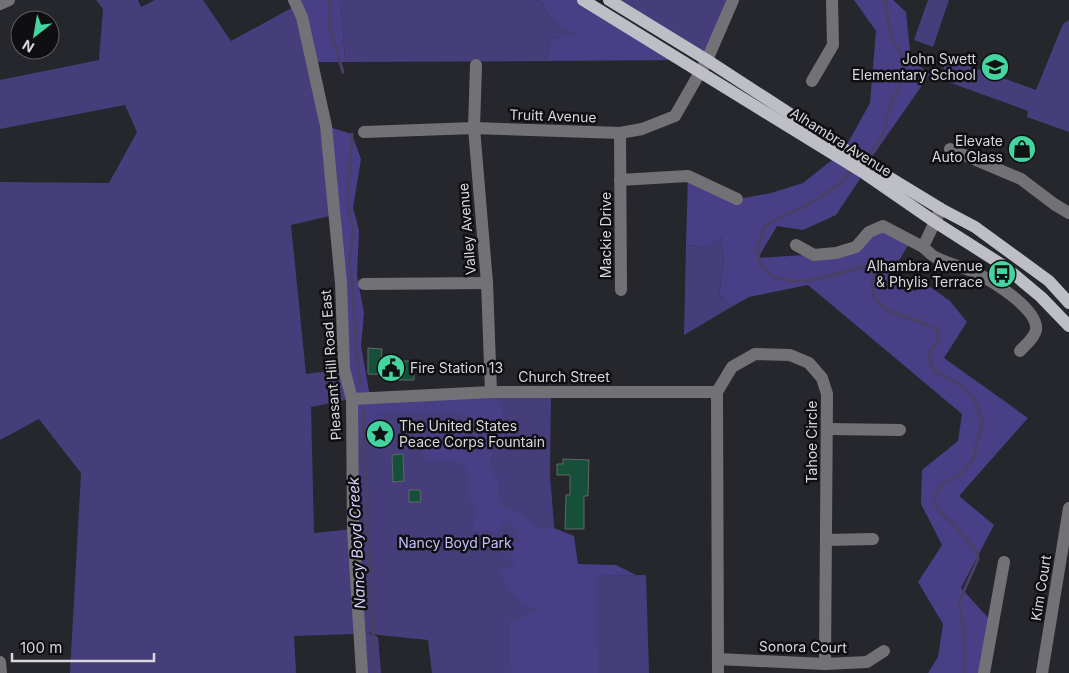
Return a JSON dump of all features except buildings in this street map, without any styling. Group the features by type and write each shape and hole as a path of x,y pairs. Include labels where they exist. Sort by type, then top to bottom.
{"main road":[{"name":"Alhambra Avenue","path":"582,0 700,72 841,152"},
{"name":"Alhambra Avenue","path":"609,0 707,60 865,168 936,222 1004,266 1041,297 1069,326"},
{"name":"Alhambra Avenue","path":"865,168 975,227 1049,281 1069,303"}],"street":[{"path":"0,4 9,0"},
{"name":"Pleasant Hill Road East","path":"294,0 302,17 326,126 341,283 344,369 352,399 353,529 362,673"},
{"name":"Truitt Avenue","path":"364,132 474,128 620,133 642,129 676,116 707,60 733,0"},
{"path":"812,82 833,45 832,0"},
{"name":"Valley Avenue","path":"476,65 474,128 487,283 491,392"},
{"name":"Mackie Drive","path":"620,133 621,290"},
{"path":"950,150 1021,179 1069,213"},
{"name":"Mackie Drive","path":"620,180 688,176 738,199"},
{"path":"923,247 942,209"},
{"path":"796,245 814,255 836,253 856,246 869,232 883,226 923,247 934,257 973,271 996,284 1018,300 1033,317 1036,330 1031,340 1020,351"},
{"path":"364,284 487,283"},
{"name":"Tahoe Circle","path":"717,392 732,366 755,354 790,355 809,363 822,378 827,394 828,430 825,664"},
{"name":"Church Street","path":"352,399 491,392 717,392"},
{"path":"717,392 718,673"},
{"path":"828,430 900,430"},
{"name":"Kim Court","path":"1042,673 1069,508"},
{"path":"827,540 873,539"},
{"path":"984,673 1004,562"},
{"name":"Sonora Court","path":"718,659 825,664 867,662 884,651"},
{"path":"0,662 1,673"}],"green space":[{"name":"Nancy Boyd Park","path":"96,0 138,0 141,7 155,0 203,0 231,41 297,5 302,17 334,215 291,225 306,374 344,369 352,399 551,392 550,475 558,576 646,575 649,673 432,673 428,640 366,632 378,637 381,673 367,673 355,634 294,636 296,673 70,673 81,473 39,419 0,440 0,182 109,183 137,132 125,105 0,129 0,80 99,60 103,9","holes":["351,399 353,529 314,533 311,407"]},
{"path":"338,0 536,0 542,3 552,20 576,33 551,39 546,61 345,62 341,4"},
{"path":"609,0 733,0 707,60"},
{"path":"928,0 949,0 933,47 914,40"},
{"path":"1069,20 1069,132 1027,117 1028,111 940,79 947,58 1036,90 1063,24"},
{"path":"721,237 724,263 719,295 733,306 684,335 686,245 709,247"}],"shaded area":[{"path":"294,0 338,0 341,4 345,62 312,62"},
{"path":"536,0 583,0 681,60 546,61 551,39 575,33 552,20 542,3"},
{"path":"854,0 893,0 906,12 911,60 930,74 867,164 845,148 870,103 876,31"},
{"path":"326,126 352,134 361,159 353,208 359,230 357,276 364,313 361,346 370,397 491,392 502,411 504,437 494,446 489,466 499,483 497,500 503,508 521,514 537,529 554,528 574,536 578,564 616,565 636,575 595,576 598,673 511,673 509,623 538,609 523,604 507,589 500,569 512,569 515,560 498,544 520,540 512,524 505,520 498,531 472,531 477,504 467,495 467,469 457,461 427,461 415,436 444,432 483,437 480,421 452,411 378,412 380,417 374,438 352,436"},
{"path":"837,156 864,173 836,215 803,230 777,226 758,258 836,253 883,226 911,240 888,280 915,291 926,284 950,301 967,322 944,358 1028,418 959,496 994,525 961,588 993,623 984,673 928,673 938,657 943,624 918,582 942,545 921,504 922,470 958,441 962,414 808,285 749,297 733,306 719,295 724,263 721,237 709,247 686,245 688,176 738,199 771,193 803,183"}],"waterway":[{"name":"Nancy Boyd Creek","path":"327,0 331,7 329,25 343,72"},
{"path":"865,159 880,140 886,126 887,113 903,78 905,67 903,57 891,37 885,0"},
{"name":"Nancy Boyd Creek","path":"352,134 348,194 349,213 353,227 350,262 360,385"},
{"path":"852,170 824,195 774,220 766,226 760,240 758,256 760,263 769,273 783,280 791,281 820,278 870,266 874,271 872,286 875,297 891,311 937,330 939,339 930,353 930,364 938,374 956,382 974,398 983,423 975,454 971,463 960,475 942,484 936,493 934,501 937,509 956,527 977,552 978,559 959,602 964,634 964,673"},
{"name":"Nancy Boyd Creek","path":"364,411 363,452 367,489 367,523 374,639 372,654 375,673"}],"place":[{"name":"John Swett Elementary School","path":"995,67"},
{"name":"Elevate Auto Glass","path":"1022,149"},
{"name":"Alhambra Avenue & Phylis Terrace","path":"1002,274"},
{"name":"Fire Station 13","path":"391,368"},
{"name":"The United States Peace Corps Fountain","path":"380,434"}]}
